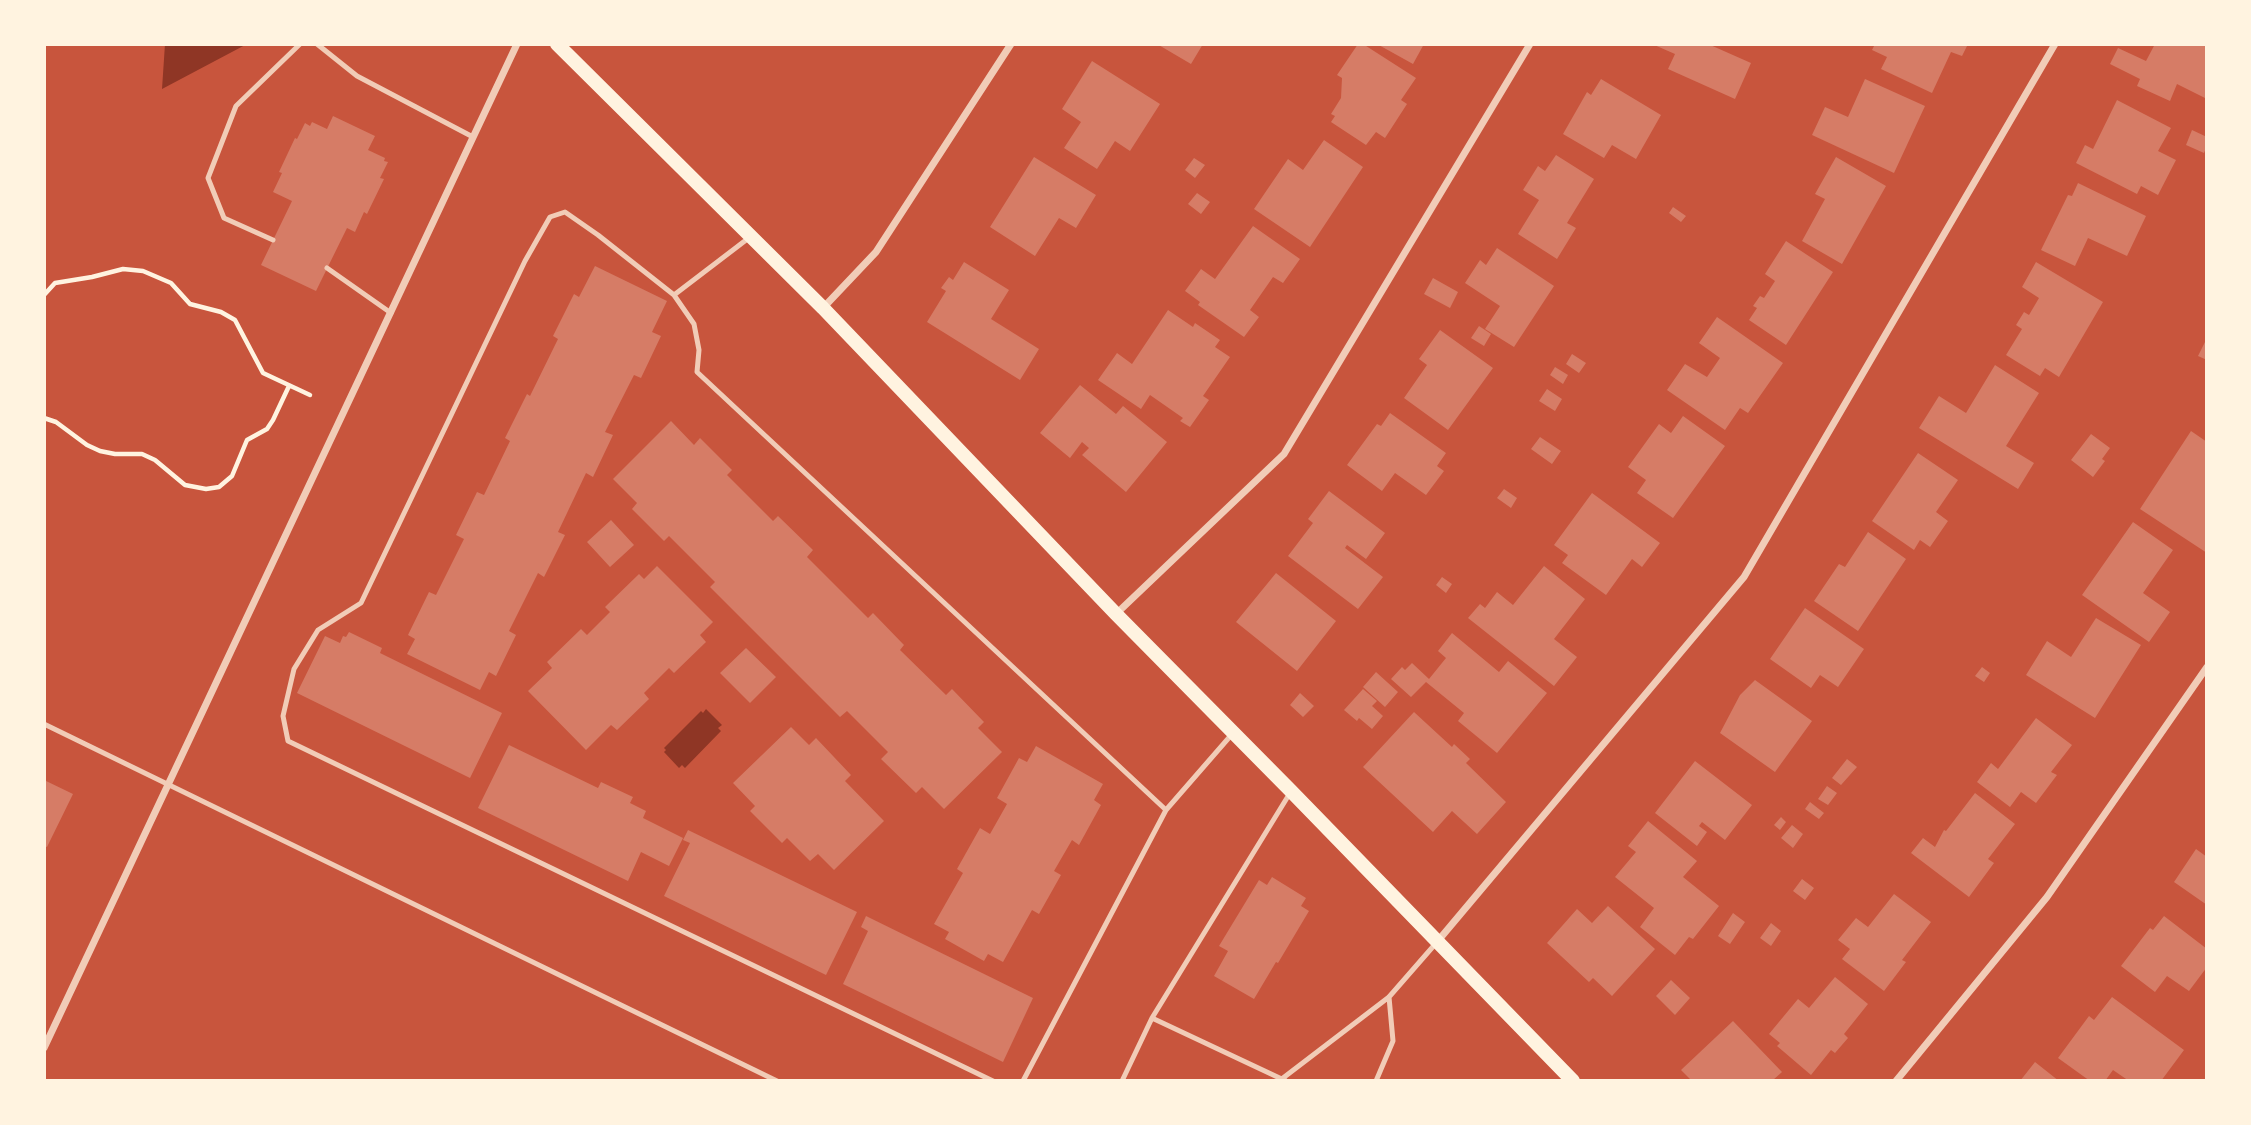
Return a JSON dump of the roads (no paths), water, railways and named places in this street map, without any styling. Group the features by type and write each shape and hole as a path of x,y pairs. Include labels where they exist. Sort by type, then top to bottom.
{"main road":[{"path":"557,44 823,308 1116,614 1573,1081"}],"street":[{"path":"44,1048 517,44"},
{"path":"823,308 876,252 1011,44"},
{"path":"1116,614 1284,454 1530,44"},
{"path":"1437,942 1744,577 2055,44"},
{"path":"1896,1081 2047,897 2207,667"}],"lane":[{"path":"273,240 223,218 208,178 236,106 300,44"},
{"path":"317,44 357,76 473,136"},
{"path":"993,1081 288,741 283,716 294,669 318,631 361,603 525,261 550,217 565,212 674,295 694,324 699,351 697,372 1166,810"},
{"path":"674,295 751,236"},
{"path":"327,268 391,313"},
{"path":"44,724 777,1081"},
{"path":"1023,1081 1166,810 1233,733"},
{"path":"1122,1081 1152,1017 1292,791"},
{"path":"1152,1017 1285,1080 1389,997 1437,942"},
{"path":"1376,1081 1393,1041 1389,997"}]}
